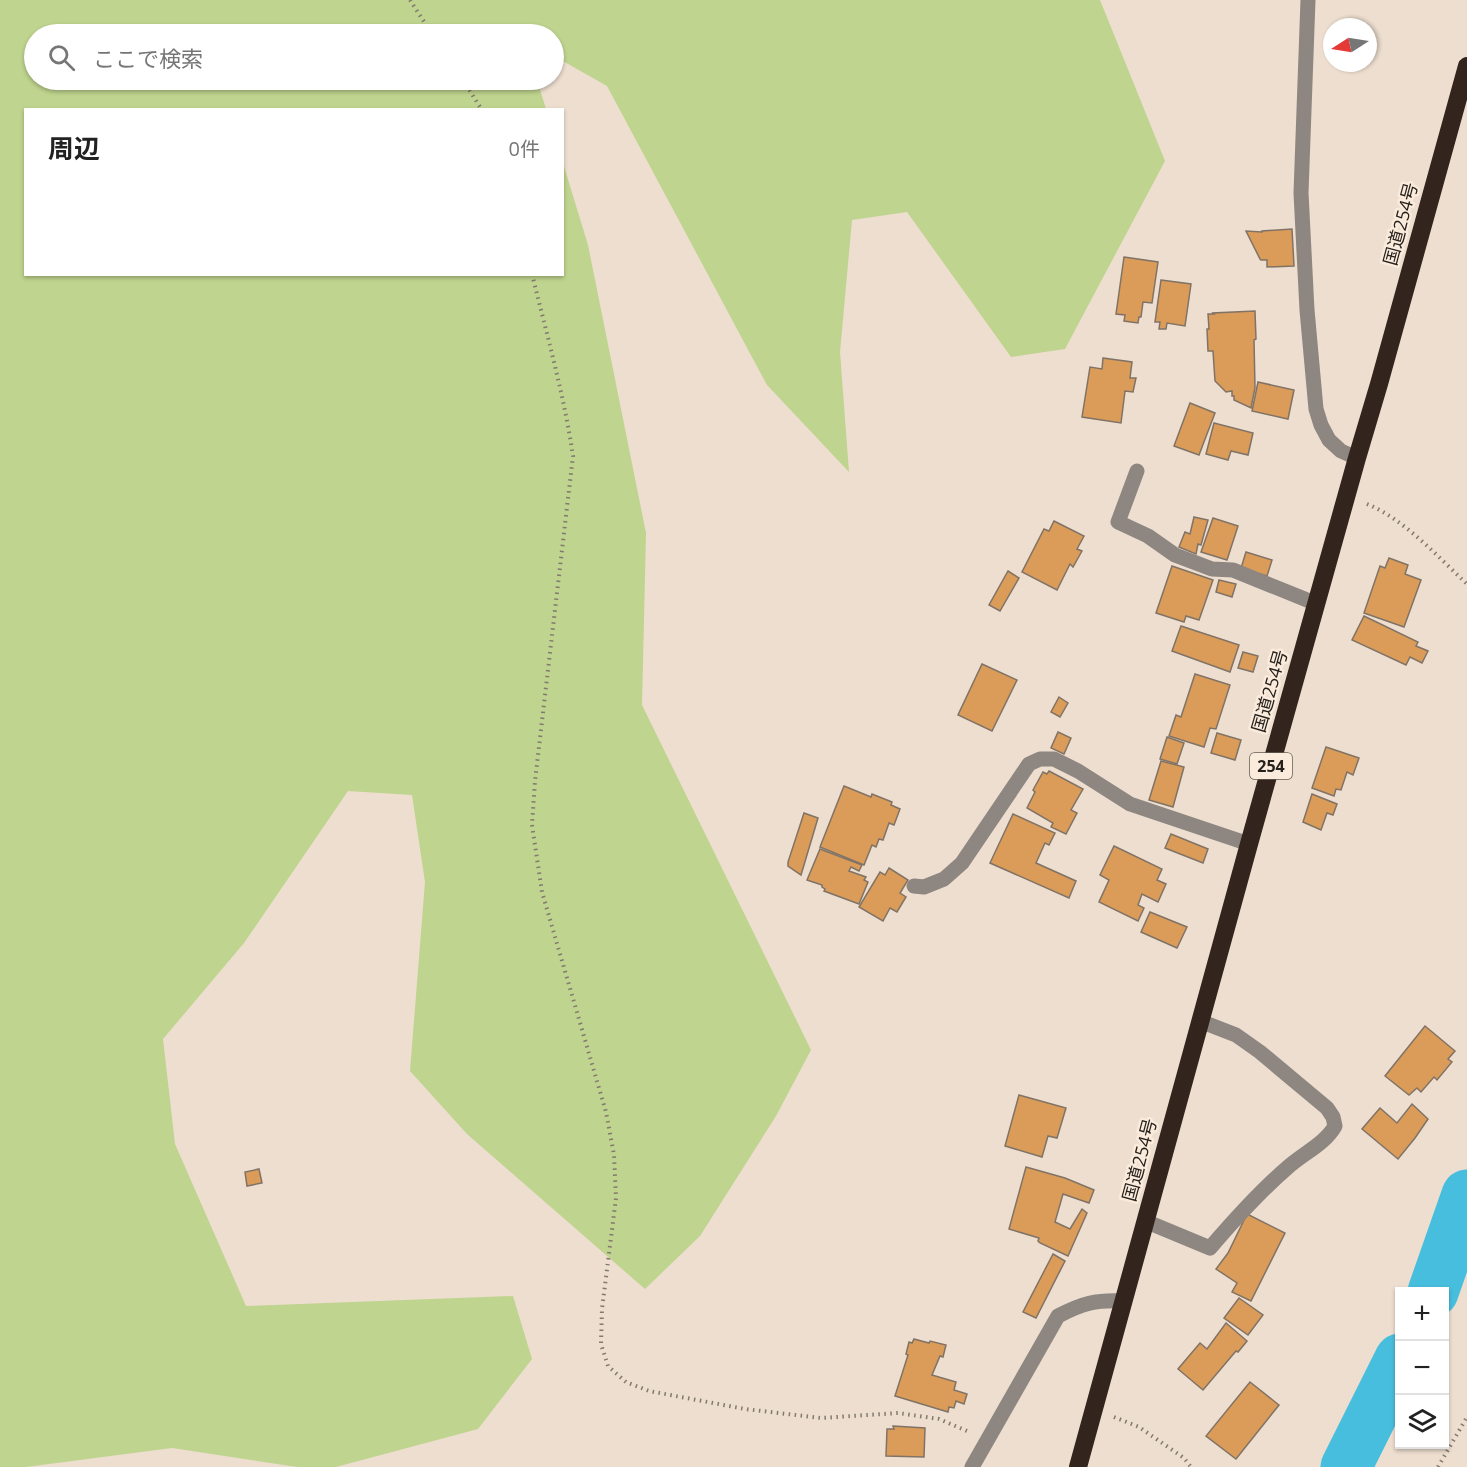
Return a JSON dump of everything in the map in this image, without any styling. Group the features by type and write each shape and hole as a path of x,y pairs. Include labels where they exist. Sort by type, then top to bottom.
{"highway":[{"name":"国道254号","path":"1078,1467 1249,844 1467,66"}],"street":[{"path":"1308,0 1301,193 1307,310 1317,409 1321,425 1329,440 1341,451 1357,458"},
{"path":"1137,471 1118,522 1148,536 1175,555 1212,569 1233,570 1317,604"},
{"path":"915,886 924,887 944,879 962,863 1029,764 1040,759 1054,759 1078,771 1130,804 1249,844"},
{"path":"1145,1221 1210,1248 1238,1215 1287,1168 1330,1135 1335,1126 1333,1117 1327,1108 1260,1052 1236,1035 1200,1021"},
{"path":"972,1467 1058,1316 1076,1306 1100,1300 1123,1301"}],"path":[{"path":"410,0 426,24"},
{"path":"469,90 481,108"},
{"path":"533,276 559,380 573,456 535,781 532,825 542,892 606,1112 614,1155 616,1198 602,1310 601,1344 608,1366 626,1382 649,1391 745,1409 821,1418 898,1413 939,1419 987,1440"},
{"path":"1347,496 1380,509 1399,521 1467,584"},
{"path":"1094,1409 1138,1427 1184,1458 1191,1467"},
{"path":"1438,1467 1467,1417"}],"green space":[{"path":"0,0 1100,0 1165,161 1065,349 1011,357 907,212 852,220 840,352 849,472 767,385 607,86 564,62 564,24 24,24 24,90 540,90 546,108 24,108 24,276 564,276 564,166 588,245 646,533 642,705 811,1050 776,1116 700,1236 645,1289 467,1134 410,1071 425,882 412,795 348,791 244,943 163,1039 175,1144 246,1306 513,1296 532,1359 478,1429 336,1467 297,1467 172,1448 26,1467 0,1467"}],"building":[{"path":"1292,229 1294,266 1267,267 1267,260 1260,259 1246,231 1262,232"},
{"path":"1124,257 1158,262 1152,303 1143,302 1138,323 1124,321 1125,315 1116,314"},
{"path":"1161,280 1191,284 1185,326 1167,323 1166,329 1159,329 1160,322 1155,322"},
{"path":"1255,311 1255,388 1251,408 1234,400 1232,391 1226,392 1215,381 1213,351 1208,351 1207,329 1209,329 1208,314"},
{"path":"1103,358 1132,362 1130,378 1136,378 1133,392 1125,391 1121,423 1082,417 1090,367 1102,369"},
{"path":"1258,382 1294,390 1288,419 1252,411"},
{"path":"1190,403 1215,413 1199,455 1174,446"},
{"path":"1214,423 1253,433 1248,455 1231,451 1228,460 1206,454"},
{"path":"1194,517 1208,520 1196,554 1179,547 1185,532 1190,534"},
{"path":"1213,518 1238,526 1227,560 1201,552"},
{"path":"1054,521 1084,536 1077,549 1082,551 1073,567 1070,564 1057,590 1022,572 1044,529 1049,531"},
{"path":"1246,552 1272,560 1267,576 1241,568"},
{"path":"1389,558 1408,565 1405,574 1421,580 1404,627 1364,613 1380,566 1385,568"},
{"path":"1172,566 1213,580 1199,620 1186,616 1184,622 1156,613"},
{"path":"1008,571 1019,578 1000,611 989,605"},
{"path":"1219,580 1236,584 1232,597 1216,592"},
{"path":"1364,616 1418,642 1416,646 1428,651 1422,663 1410,657 1406,665 1352,640"},
{"path":"1181,626 1239,645 1230,672 1172,651"},
{"path":"1243,652 1258,656 1253,672 1238,668"},
{"path":"982,664 1017,680 992,731 958,715"},
{"path":"1195,674 1230,685 1216,729 1210,728 1204,747 1169,736 1176,715 1181,717"},
{"path":"1059,697 1068,703 1060,717 1051,712"},
{"path":"1058,732 1071,738 1064,754 1051,748"},
{"path":"1217,733 1241,740 1235,760 1211,753"},
{"path":"1167,737 1184,743 1177,764 1160,759"},
{"path":"1326,747 1359,758 1353,775 1347,772 1341,790 1336,789 1334,796 1312,788"},
{"path":"1161,761 1184,767 1173,807 1149,800"},
{"path":"1049,771 1083,789 1071,810 1077,813 1066,834 1051,827 1053,823 1027,808 1035,792 1033,790 1043,772 1047,774"},
{"path":"844,786 871,797 872,794 892,802 891,805 900,809 894,825 889,823 883,840 879,839 876,847 872,845 864,865 820,847"},
{"path":"1312,794 1337,804 1333,815 1327,813 1321,830 1303,822"},
{"path":"804,813 818,818 801,875 788,866 788,862"},
{"path":"1013,814 1055,833 1049,845 1045,843 1036,863 1076,881 1069,898 990,863"},
{"path":"1171,834 1208,849 1203,863 1165,848"},
{"path":"1114,846 1162,869 1157,880 1166,884 1158,902 1142,894 1138,905 1144,908 1138,921 1099,902 1109,880 1100,875"},
{"path":"820,849 862,865 859,871 851,867 849,871 866,877 864,880 868,882 859,904 824,891 822,885 807,880"},
{"path":"889,868 908,880 900,893 906,897 897,912 890,908 883,921 859,907 880,872 885,875"},
{"path":"1150,912 1187,927 1177,948 1141,932"},
{"path":"1425,1026 1455,1051 1448,1059 1452,1062 1437,1080 1434,1077 1421,1092 1417,1088 1409,1095 1385,1076"},
{"path":"1019,1095 1066,1108 1057,1138 1048,1136 1042,1157 1005,1146"},
{"path":"1412,1104 1428,1119 1398,1159 1362,1129 1380,1108 1397,1123"},
{"path":"1026,1167 1065,1178 1094,1190 1089,1203 1063,1194 1055,1222 1070,1229 1082,1209 1087,1213 1068,1256 1040,1243 1039,1238 1009,1229"},
{"path":"259,1169 262,1183 247,1186 245,1172"},
{"path":"1247,1214 1285,1233 1251,1301 1232,1292 1237,1283 1216,1269 1228,1253"},
{"path":"1053,1254 1065,1261 1036,1318 1023,1312"},
{"path":"1239,1298 1263,1315 1248,1335 1224,1318"},
{"path":"1226,1323 1247,1341 1203,1390 1178,1369 1200,1343 1207,1349"},
{"path":"914,1339 946,1345 943,1357 940,1356 932,1375 956,1382 954,1390 967,1394 964,1404 956,1401 954,1408 949,1407 948,1412 895,1396 908,1355 906,1354 909,1342 912,1343"},
{"path":"1250,1382 1279,1405 1236,1459 1206,1436"},
{"path":"893,1426 925,1428 924,1457 886,1456 887,1429 894,1429"}],"waterway":[{"path":"1435,1287 1467,1195"},
{"path":"1346,1467 1395,1369"}]}
